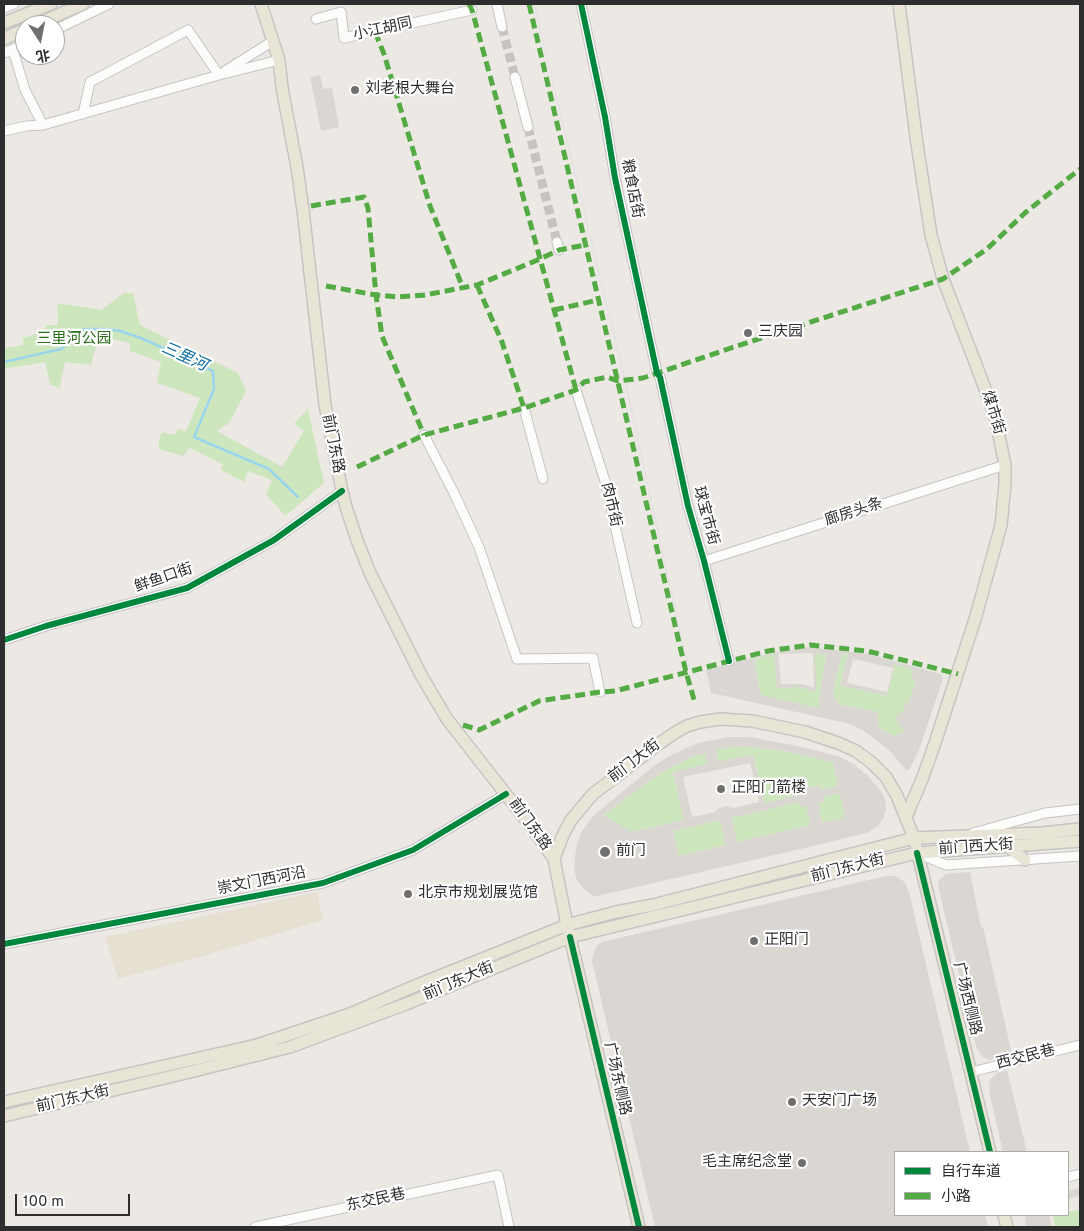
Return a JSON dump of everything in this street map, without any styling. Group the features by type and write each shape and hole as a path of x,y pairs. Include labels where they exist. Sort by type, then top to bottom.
{"main road":[{"path":"4,23 51,4"},
{"path":"58,15 83,4"},
{"name":"前门东路","path":"261,4 279,60 303,210 325,405 342,491 356,540 370,573 421,675 447,719 554,859"},
{"name":"煤市街","path":"899,4 931,235 943,279 995,416 1005,465 1001,525 976,616 936,740 906,817"},
{"name":"前门大街","path":"554,859 571,820 593,794 668,737 687,726 721,719 752,721 805,732 856,751 886,777 906,817"},
{"name":"广场西侧路","path":"906,817 914,838 990,1151"},
{"name":"前门西大街","path":"914,838 1080,829"},
{"name":"前门东大街","path":"4,1102 257,1045 350,1014 567,925 914,838"},
{"name":"前门西大街","path":"917,853 1080,841"},
{"path":"1007,846 1025,860"},
{"name":"前门东大街","path":"4,1116 290,1047 406,1004 570,937 917,853"},
{"name":"广场东侧路","path":"554,859 567,925 639,1227"}],"street":[{"path":"4,8 14,4"},
{"path":"65,25 109,4"},
{"path":"496,4 502,27"},
{"name":"粮食店街","path":"581,4 605,117 615,178 657,373 660,377"},
{"name":"小江胡同","path":"316,20 342,12 344,38 472,10"},
{"path":"83,114 90,82 188,30 219,75"},
{"path":"219,75 273,41"},
{"path":"4,53 13,50 25,90 43,125"},
{"path":"4,131 26,126 43,125 279,60"},
{"path":"515,77 528,127"},
{"name":"球宝市街","path":"660,377 688,506 704,560 729,661"},
{"name":"肉市街","path":"576,390 605,481 637,623"},
{"path":"524,408 543,479"},
{"path":"424,435 479,547 517,659 593,658 600,692"},
{"name":"廊房头条","path":"704,560 1005,465"},
{"name":"鲜鱼口街","path":"4,640 46,626 187,588 274,540 342,491"},
{"name":"崇文门西河沿","path":"4,944 323,883 413,850 506,794"},
{"name":"前门西大街","path":"960,836 1045,813 1080,809"},
{"name":"前门西大街","path":"917,853 946,864 1080,856"},
{"name":"西交民巷","path":"971,1072 1080,1045"},
{"name":"东交民巷","path":"255,1227 498,1175 508,1227"}],"shaded area":[{"path":"320,75 323,89 332,88 339,127 321,131 310,77"},
{"path":"809,647 868,654 941,674 943,679 919,750 910,769 906,770 892,753 870,735 846,723 711,693 706,670 768,654","holes":["813,653 814,687 801,684 781,684 778,654","815,653 826,655 818,708 761,695 754,659 774,654 777,688 800,687 816,692","842,653 848,654 840,685 887,696 895,664 914,670 911,679 916,681 909,703 906,702 902,713 899,713 896,720 904,731 895,736 879,728 878,712 838,704 838,699 833,698","853,659 893,668 887,692 847,683"]},
{"path":"728,737 749,737 838,756 855,765 880,790 885,799 886,810 883,819 878,826 867,833 593,896 577,880 574,869 577,844 582,831 593,816 655,765 671,755 698,743","holes":["741,746 783,751 833,762 838,786 821,790 820,785 797,790 798,795 764,803 753,755 718,762 716,750","705,753 707,764 673,772 684,820 632,832 603,815 659,774 692,757","750,763 759,802 733,808 727,806 719,808 715,812 692,817 683,777","840,793 845,817 822,823 818,803 824,802 823,797","799,802 800,807 806,806 811,825 737,842 732,818","720,820 726,845 679,856 673,831"]},
{"path":"970,872 981,927 983,927 1012,1054 989,1060 981,1055 976,1046 938,886 939,880 946,874"},
{"name":"天安门广场","path":"886,876 894,876 901,879 909,892 970,1151 894,1151 894,1216 985,1216 988,1227 655,1227 592,961 596,947 601,942"},
{"path":"317,892 323,920 207,955 118,979 105,937"},
{"path":"1007,1070 1027,1151 1003,1151 989,1084 997,1073"},
{"path":"1080,1188 1080,1196 1069,1199 1069,1191"},
{"path":"1025,1216 1049,1216 1052,1227 1026,1227"}],"green space":[{"name":"三里河公园","path":"124,293 133,293 140,325 238,373 246,391 229,423 217,431 282,467 304,431 294,424 308,409 324,483 285,516 266,494 272,480 248,471 244,482 221,470 222,464 190,448 183,456 159,449 159,440 162,432 175,435 178,429 186,431 200,398 157,383 161,362 130,351 130,343 99,336 91,365 65,362 60,388 50,385 45,362 4,369 4,348 23,345 23,338 44,331 46,325 58,325 57,304 101,310"},
{"path":"815,653 826,655 818,708 761,696 754,659 774,654 778,688 800,687 815,692"},
{"path":"842,653 848,654 840,685 887,696 895,664 914,670 911,679 916,681 909,703 904,731 895,736 879,728 877,712 838,704 833,698"},
{"path":"741,746 783,751 833,762 838,786 821,790 820,785 797,790 798,795 764,803 753,755 718,762 716,750"},
{"path":"705,752 707,764 673,773 684,820 631,832 603,815 659,774"},
{"path":"840,793 845,817 822,823 818,803 824,801 823,797"},
{"path":"799,802 806,806 811,825 737,842 732,818"},
{"path":"720,820 726,845 679,856 673,831"},
{"path":"1080,1209 1080,1227 1055,1227 1053,1216 1069,1216 1069,1212"}],"waterway":[{"name":"三里河","path":"4,362 61,349 85,329 106,329 120,331 141,338 213,371 214,389 194,437 269,469 298,497"}],"tunnel":[{"path":"502,27 515,77"},
{"path":"528,127 557,242"}],"tram line":[{"path":"534,4 625,380 684,651 689,665 697,676 726,692"}],"marked path":[{"path":"469,4 576,390"},
{"path":"529,4 686,672 695,703"},
{"path":"375,32 384,54 430,206 463,288"},
{"path":"357,467 424,435 524,408 576,390 584,382 607,377 618,381 643,378 943,279 987,249 1026,212 1080,169"},
{"path":"311,206 364,197 368,208 376,295 382,336 424,435"},
{"path":"326,286 376,295 398,297 425,295 477,285 559,250 585,245"},
{"path":"477,285 502,342 524,408"},
{"path":"554,310 598,300"},
{"path":"463,725 479,730 539,701 615,691 768,651 810,645 867,651 958,674"}],"cycle path":[{"path":"581,4 605,117 615,178 657,373 660,377 688,506 729,661"},
{"path":"4,640 46,626 187,588 274,540 342,491"},
{"path":"4,944 323,883 413,850 506,794"},
{"path":"917,853 990,1151"},
{"path":"570,937 639,1227"}],"place":[{"name":"刘老根大舞台","path":"355,90"},
{"name":"三庆园","path":"748,333"},
{"name":"正阳门箭楼","path":"721,789"},
{"name":"前门","path":"605,852"},
{"name":"北京市规划展览馆","path":"408,894"},
{"name":"正阳门","path":"754,941"},
{"name":"天安门广场","path":"792,1102"},
{"name":"毛主席纪念堂","path":"802,1163"}]}
